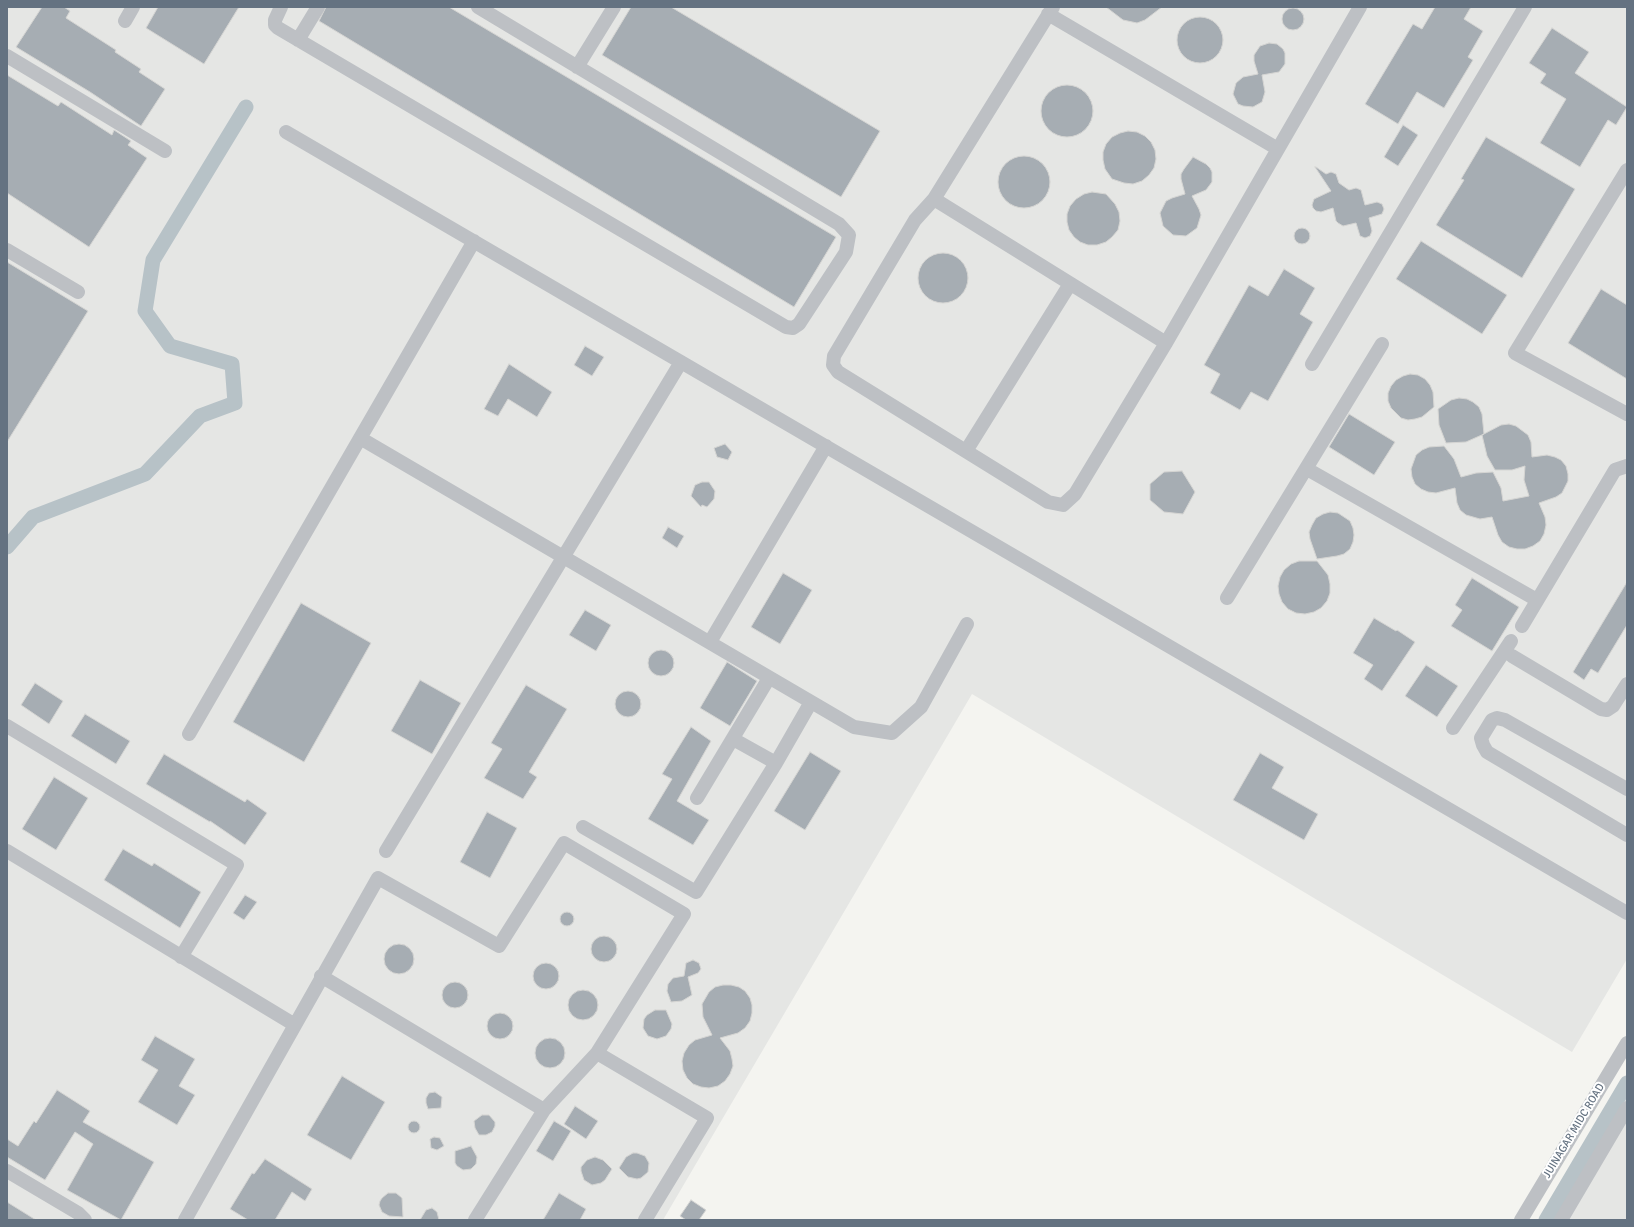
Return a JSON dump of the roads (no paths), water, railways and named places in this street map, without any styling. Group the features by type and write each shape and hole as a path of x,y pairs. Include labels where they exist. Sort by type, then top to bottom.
{"street":[{"path":"125,21 133,7"},
{"path":"281,7 275,20 278,28 786,327 793,328 799,324 846,252 849,235 839,224 478,7"},
{"path":"298,40 318,7"},
{"path":"577,67 614,7"},
{"path":"1278,149 1051,11 934,199 915,220 834,356 833,365 838,372 1048,502 1063,505 1075,494 1166,343 1360,7"},
{"path":"1312,364 1525,7"},
{"path":"7,56 166,152"},
{"path":"286,132 1627,913"},
{"path":"1627,170 1515,353 1627,414"},
{"path":"934,199 1166,343"},
{"path":"188,734 474,241"},
{"path":"7,250 78,292"},
{"path":"966,452 1070,284"},
{"path":"1227,598 1382,344"},
{"path":"386,851 681,362"},
{"path":"360,438 854,727 892,734 921,707 966,624"},
{"path":"710,642 826,446"},
{"path":"1522,626 1616,470 1627,466"},
{"path":"1307,469 1537,600"},
{"path":"1453,728 1511,641"},
{"path":"1512,656 1602,709 1607,710 1613,706 1627,684"},
{"path":"697,798 769,678"},
{"path":"583,827 696,892 776,763 811,702"},
{"path":"1627,789 1505,720 1497,718 1492,720 1481,738 1487,752 1627,835"},
{"path":"7,726 237,866 181,957"},
{"path":"734,738 776,763"},
{"path":"185,1220 321,976 378,878 499,946 564,843 684,914 598,1053 544,1110 475,1220"},
{"path":"7,851 295,1025"},
{"path":"321,976 544,1110"},
{"name":"JUINAGAR MIDC ROAD","path":"1521,1220 1627,1043"},
{"path":"598,1053 707,1118 645,1220"},
{"path":"1561,1220 1627,1108"},
{"path":"7,1171 78,1213 84,1220"}],"waterway":[{"path":"7,547 33,517 145,474 200,416 235,403 232,364 170,346 145,311 153,260 246,107"},
{"path":"1546,1220 1627,1083"}]}
